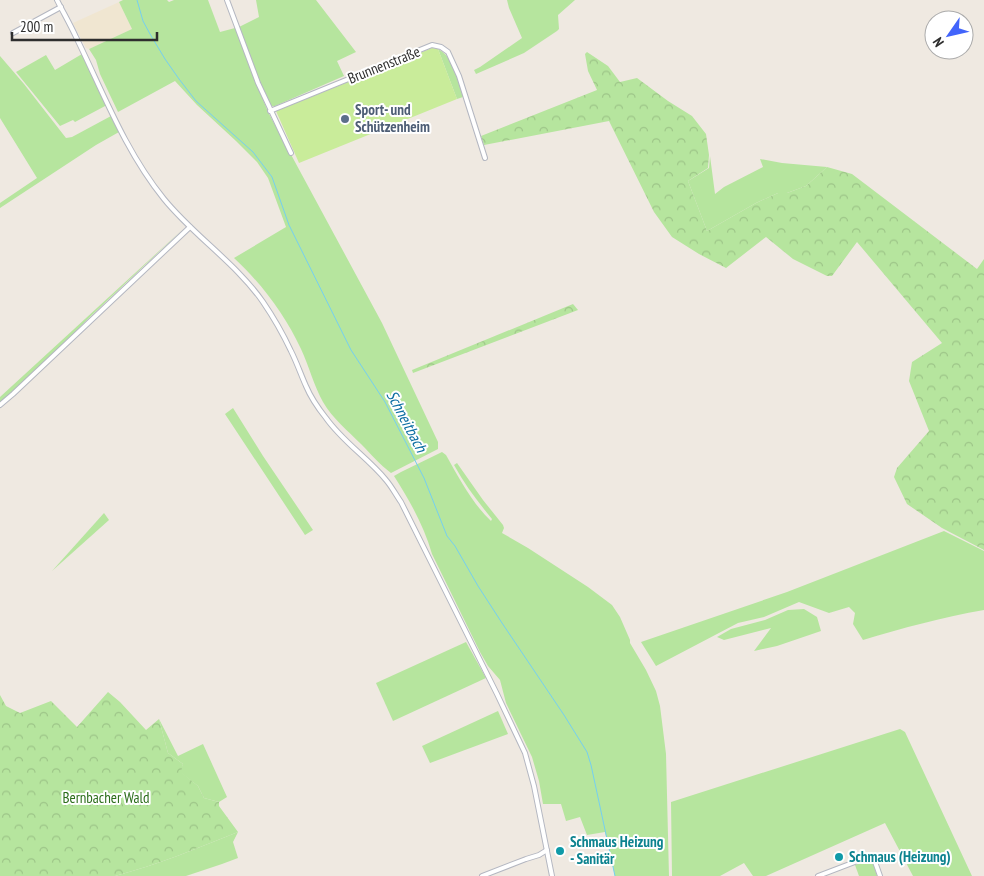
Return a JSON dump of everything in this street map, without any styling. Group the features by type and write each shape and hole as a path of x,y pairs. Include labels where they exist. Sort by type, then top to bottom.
{"street":[{"path":"57,0 114,116 146,175 165,200 190,227 252,286 275,320 314,402 330,424 385,480 401,502 525,754 548,850 552,876"},
{"path":"228,0 258,83 291,153"},
{"path":"13,33 61,7"},
{"name":"Brunnenstraße","path":"270,111 432,45 448,52 459,76 485,158"},
{"path":"0,405 190,227"},
{"path":"482,876 548,850"},
{"path":"818,876 868,857 874,859 880,876"}],"shaded area":[{"path":"119,2 132,29 89,49 86,48 73,23"}],"green space":[{"path":"123,0 167,0 169,2 174,0 208,0 220,32 235,28 268,112 382,323 438,442 438,449 391,473 331,414 323,402 301,349 288,324 254,278 234,258 286,227 268,178 257,162 197,105 175,81 118,112 100,74 96,60 89,49 132,29 119,2"},
{"path":"256,0 316,0 356,52 337,61 344,76 275,106 269,104 239,27 259,17"},
{"path":"507,0 575,0 558,15 559,29 557,31 524,53 476,74 474,70 522,38"},
{"path":"432,48 438,49 457,99 299,163 276,111"},
{"path":"438,49 452,63 463,97 457,99"},
{"path":"587,52 608,66 620,82 637,78 692,116 706,134 709,155 708,168 688,181 707,231 756,203 778,193 787,193 806,186 827,167 852,174 977,269 984,259 984,550 942,528 907,504 894,477 897,468 929,431 909,381 912,362 942,343 857,242 832,276 827,276 793,259 766,237 726,268 672,237 654,212 609,121 484,145 481,136 597,90 588,71 585,54"},
{"path":"82,54 107,105 75,122 73,120 60,126 16,72 46,55 55,70"},
{"path":"0,56 66,138 72,137 111,116 119,132 0,208 0,203 37,178 0,118"},
{"path":"710,156 715,194 724,187 763,167 760,159 827,167 806,186 787,193 778,193 756,203 707,231 688,181 709,168"},
{"path":"183,229 25,381 0,403 0,397"},
{"path":"573,304 578,310 413,373 412,370"},
{"path":"233,408 313,530 305,535 225,414"},
{"path":"442,452 446,455 466,490 478,506 491,521 492,519 458,472 454,465 457,463 503,525 502,533 588,587 612,605 620,617 630,643 656,691 660,706 666,754 669,876 615,876 605,832 587,835 580,817 566,821 561,804 543,804 532,757 506,703 500,680 488,666 480,652 432,554 416,514 394,476"},
{"path":"104,513 109,520 52,571"},
{"path":"944,531 984,551 984,610 923,623 863,640 853,624 855,613 849,607 829,613 799,602 764,617 738,623 656,666 641,642 787,592"},
{"path":"804,609 817,617 821,631 777,646 754,651 771,628 724,640 717,637 731,629 765,620 788,610"},
{"path":"466,642 486,678 393,721 376,683"},
{"name":"Bernbacher Wald","path":"108,692 146,730 159,719 168,753 183,764 181,772 198,786 204,798 219,802 219,806 238,832 193,850 115,876 0,876 0,695 6,706 20,713 51,701 77,727"},
{"path":"498,711 508,734 430,763 422,746"},
{"path":"159,719 178,756 203,744 227,797 219,802 204,798 198,786 180,772 183,764 168,753"},
{"path":"900,729 905,732 972,876 913,876 885,823 766,876 753,876 744,863 720,876 672,876 671,802"},
{"path":"238,832 233,842 238,858 222,864 186,876 115,876 193,850"},
{"path":"872,860 877,876 859,876 855,865"}],"waterway":[{"name":"Schneitbach","path":"137,0 143,21 179,79 196,101 253,152 272,177 289,225 351,350 385,402 424,478 447,536 587,752 615,876"}],"place":[{"name":"Sport- und Schützenheim","path":"345,119"},
{"name":"Schmaus Heizung - Sanitär","path":"560,851"},
{"name":"Schmaus (Heizung)","path":"839,857"}]}
